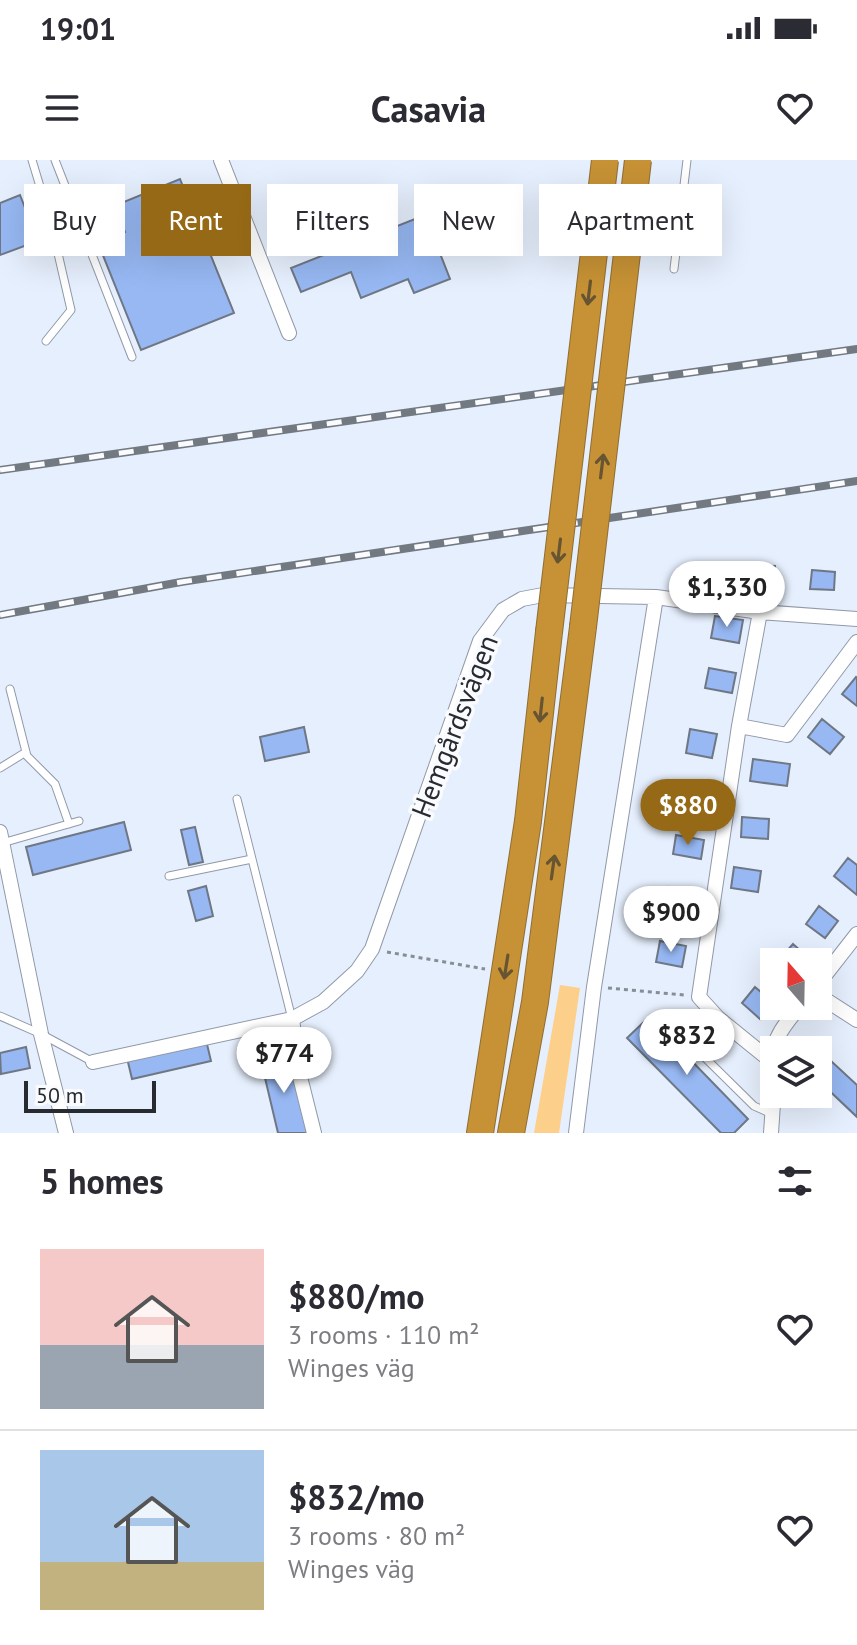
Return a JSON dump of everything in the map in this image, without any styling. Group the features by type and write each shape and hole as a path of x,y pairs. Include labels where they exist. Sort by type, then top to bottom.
{"highway":[{"path":"480,1133 528,821 605,160"},
{"path":"511,1133 535,1002 638,160"}],"street":[{"path":"221,160 289,333"},
{"name":"Hemgårdsvägen","path":"93,1062 292,1019 323,1002 357,971 372,949 480,641 503,610 522,599 543,595 656,597 760,612 857,619"},
{"path":"576,1133 594,987 656,597"},
{"path":"760,612 739,726 699,997 718,1018 760,1052"},
{"path":"739,726 787,735 857,642"},
{"path":"1,838 41,1034 66,1133"},
{"path":"832,966 857,934"},
{"path":"832,1004 857,1020"},
{"path":"292,1019 299,1073 314,1133"},
{"path":"777,1036 789,1020"},
{"path":"771,1133 772,1108"}],"lane":[{"path":"32,160 51,223 71,310 46,341"},
{"path":"55,160 132,357"},
{"path":"674,269 687,160"},
{"path":"10,689 26,752 55,784 69,824"},
{"path":"0,768 26,752"},
{"path":"237,799 292,1019"},
{"path":"1,838 79,821"},
{"path":"169,876 252,859"},
{"path":"0,1016 93,1062"},
{"path":"685,1038 754,1106 772,1114"}],"path":[{"path":"372,949 489,970"},
{"path":"594,987 699,997"}],"shaded area":[{"path":"560,985 580,988 559,1133 534,1133"}],"building":[{"path":"20,195 24,205 24,246 0,255 0,203"},
{"path":"141,195 141,256 211,256 234,313 141,350 103,256 125,256 125,202"},
{"path":"414,219 414,256 441,256 450,279 414,293 408,279 361,298 351,272 301,292 291,268 321,256 398,256 398,226"},
{"path":"751,565 775,566 775,586 750,585"},
{"path":"812,570 835,572 834,590 810,589"},
{"path":"715,616 743,620 739,643 711,638"},
{"path":"709,668 736,673 732,693 705,688"},
{"path":"857,678 857,706 842,694"},
{"path":"822,719 844,737 830,754 808,737"},
{"path":"304,727 309,752 265,761 260,737"},
{"path":"690,729 717,734 712,758 686,753"},
{"path":"753,759 790,764 787,786 750,781"},
{"path":"684,783 710,786 707,808 681,805"},
{"path":"742,817 769,819 768,839 741,837"},
{"path":"124,822 131,850 33,875 26,847"},
{"path":"195,827 203,862 189,865 181,830"},
{"path":"676,835 704,840 701,859 673,854"},
{"path":"848,858 857,865 857,895 834,876"},
{"path":"734,867 761,871 758,892 731,888"},
{"path":"206,886 213,916 196,921 188,891"},
{"path":"668,887 694,891 691,913 664,909"},
{"path":"819,906 838,921 825,938 806,924"},
{"path":"660,941 686,946 682,967 656,962"},
{"path":"755,987 760,991 760,1019 742,1003"},
{"path":"649,1017 748,1119 734,1133 721,1133 627,1038"},
{"path":"206,1040 211,1061 132,1079 127,1058"},
{"path":"26,1047 30,1068 1,1074 0,1053"},
{"path":"289,1054 308,1133 278,1133 261,1061"},
{"path":"832,1062 857,1085 857,1117 832,1093"}],"railway":[{"path":"0,470 857,349"},
{"path":"0,615 181,582 857,481"}]}
